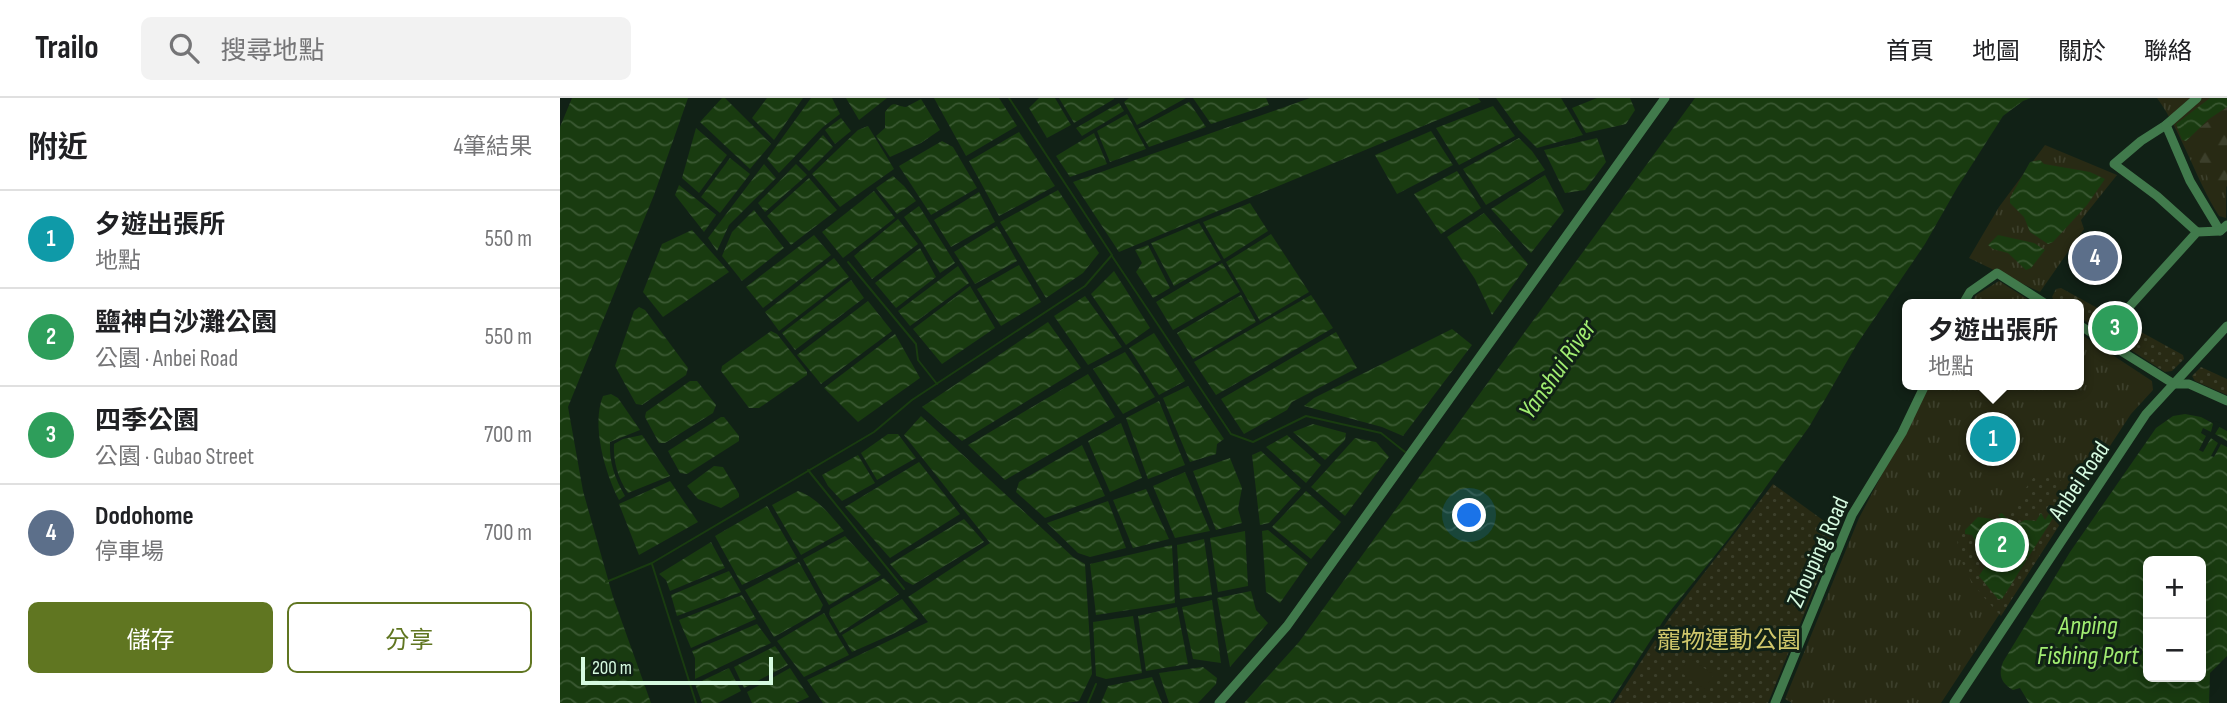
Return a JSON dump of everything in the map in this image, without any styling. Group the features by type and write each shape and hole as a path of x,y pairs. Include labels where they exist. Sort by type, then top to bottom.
{"street":[{"path":"1219,703 1287,626 1665,98"},
{"path":"2197,98 2114,164 2157,196 2197,232"},
{"path":"2102,340 2197,232 2223,228 2190,181 2166,125"},
{"path":"1966,299 1970,292 1997,273 2038,299"},
{"name":"Anbei Road","path":"1954,703 2146,414 2227,326"},
{"path":"2084,328 2174,384 2189,384 2227,401"},
{"name":"Zhouping Road","path":"1775,703 1852,515 1902,433 1923,390"}],"green space":[{"path":"2157,98 2227,98 2226,218 2219,216"},
{"path":"2227,107 2227,186 2217,195 2198,159 2197,130"},
{"path":"2045,145 2117,175 2081,220 2084,229 2040,292 1969,258 1999,207"},
{"path":"1999,281 2027,299 1974,299"},
{"path":"2061,288 2081,299 2053,299 2056,289"},
{"path":"2084,301 2183,355 2184,359 2172,371 2165,372 2084,320"},
{"path":"2084,336 2152,381 2153,390 2131,414 1941,703 1792,703 1785,699 1859,518 1926,390 2084,390"},
{"path":"2201,367 2227,379 2227,395 2195,381 2192,376"},
{"path":"2052,475 2080,493 2001,616 1971,580 1961,561 1957,537 1999,518 2016,502 2034,477"},
{"name":"寵物運動公園","path":"1773,484 1838,531 1768,703 1614,703 1670,617"},
{"path":"1690,658 1714,675 1704,689 1680,672"}],"water":[{"path":"572,98 688,98 654,195 568,407 583,491 613,597 651,703 560,703 560,127"},
{"path":"722,98 771,144 750,169 700,122"},
{"path":"767,98 803,98 774,140 752,118"},
{"path":"811,98 832,98 840,114 823,127 779,173 767,159"},
{"path":"846,98 887,98 859,120"},
{"path":"934,98 999,98 1017,126 966,156"},
{"path":"1039,98 1055,98 1071,125 1047,138 1029,108"},
{"path":"1059,98 1114,98 1114,99 1074,123"},
{"path":"1129,98 1186,98 1137,125 1124,102"},
{"path":"1193,98 1266,98 1269,105 1211,124"},
{"path":"1310,98 1478,98 1481,102 1119,252 1073,182"},
{"path":"1496,98 1561,98 1583,135 1537,148 1519,130"},
{"path":"1597,98 1630,98 1635,110 1626,124 1586,133 1572,108"},
{"name":"Yanshui River","path":"1695,98 2031,98 2003,116 1925,244 1857,344 1809,427 1729,538 1667,615 1610,703 1244,703 1299,642"},
{"path":"2210,98 2227,98 2227,107 2209,119 2186,141 2182,140 2176,124"},
{"path":"921,99 940,130 921,143 890,157 876,136 885,128 885,112 893,104 906,107"},
{"path":"1189,102 1206,127 1149,147 1138,129"},
{"path":"1119,103 1124,111 1082,136 1076,128"},
{"path":"1493,106 1515,136 1459,165 1436,128"},
{"path":"1127,114 1146,149 1110,162 1097,131"},
{"path":"841,118 851,131 835,144 825,130"},
{"path":"868,126 894,169 840,207 812,174 858,130"},
{"path":"696,128 727,155 699,193 682,178"},
{"path":"1431,131 1453,165 1397,194 1375,155"},
{"path":"1019,132 1055,186 999,216 969,161"},
{"path":"1094,133 1107,164 1070,177 1056,156"},
{"path":"823,135 833,147 809,171 799,161"},
{"path":"1519,138 1545,170 1486,205 1463,169"},
{"path":"1597,138 1606,162 1585,190 1565,193 1544,150"},
{"path":"942,141 953,147 977,188 931,215 899,166"},
{"path":"730,158 750,174 720,213 701,197"},
{"path":"2040,160 2044,164 2090,172 2105,179 2087,205 2053,242 2048,244 2030,232 2024,217 2010,203 2010,198 2030,162"},
{"path":"764,164 776,178 729,225 717,251 708,238"},
{"path":"796,164 807,175 765,212 758,203"},
{"path":"1457,171 1481,208 1441,234 1414,194"},
{"path":"1545,175 1564,211 1531,253 1491,209"},
{"path":"893,176 916,201 897,214 876,188"},
{"path":"809,178 837,210 791,245 767,216"},
{"path":"679,185 716,215 704,232 675,195"},
{"path":"1058,190 1099,253 1083,273 1046,298 1000,222"},
{"path":"874,191 895,218 843,258 822,232"},
{"path":"979,192 995,222 951,247 934,220"},
{"path":"1250,203 1268,231 1224,259 1203,222"},
{"path":"919,206 955,263 940,273 904,217"},
{"path":"754,210 784,248 742,281 722,256 732,232"},
{"path":"1484,213 1528,264 1492,315 1475,279 1447,237"},
{"path":"898,219 918,244 872,279 854,256"},
{"path":"1199,223 1221,260 1174,286 1151,243"},
{"path":"997,226 1017,261 975,284 954,252"},
{"path":"692,230 729,272 663,317 643,292 662,244"},
{"path":"1271,234 1309,292 1260,321 1226,262"},
{"path":"814,235 831,255 763,308 746,287"},
{"path":"1998,235 2034,243 2045,250 2031,268 2026,270 2008,253 1988,245"},
{"path":"1148,245 1170,288 1153,298 1136,272 1142,263 1135,250"},
{"path":"920,248 936,277 896,308 875,283"},
{"path":"834,258 849,277 779,331 765,312"},
{"path":"1222,263 1240,292 1173,330 1156,302"},
{"path":"1019,265 1041,302 1001,326 977,289"},
{"path":"958,266 969,283 910,326 898,311"},
{"path":"1114,271 1150,328 1126,345 1091,294"},
{"path":"851,280 864,298 795,350 782,333"},
{"path":"970,286 995,328 942,364 913,329"},
{"path":"1241,295 1256,322 1193,359 1177,333"},
{"path":"1311,295 1333,328 1216,395 1194,362"},
{"path":"1085,296 1122,347 1088,365 1054,316"},
{"path":"868,301 892,331 821,384 797,355"},
{"path":"639,307 645,310 688,368 686,375 642,405 636,404 615,366 634,311"},
{"path":"1048,322 1081,368 962,441 922,407"},
{"path":"1452,329 1472,345 1403,436 1382,427 1304,406 1314,398"},
{"path":"771,331 777,334 807,375 759,408 749,408 721,371 722,366"},
{"path":"1336,332 1357,368 1292,402 1287,410 1244,434 1221,399"},
{"path":"1154,333 1185,381 1159,395 1129,348"},
{"path":"895,334 920,378 858,422 824,388"},
{"path":"1125,352 1155,397 1123,414 1093,369"},
{"path":"1088,374 1115,417 1005,480 968,445"},
{"path":"690,381 697,381 716,405 713,413 665,443 659,443 645,417 646,412"},
{"path":"1188,386 1224,439 1217,444 1216,454 1190,462 1163,398"},
{"path":"611,394 618,398 640,430 610,442 613,470 625,496 619,500 605,463 599,435 598,421 603,396"},
{"path":"1159,401 1185,465 1148,479 1126,418"},
{"name":"Anping Fishing Port","path":"2185,414 2201,417 2227,431 2227,656 2210,673 2209,703 2029,703 2020,688 2013,690 2003,681 2003,662 2070,552 2156,428 2173,416"},
{"path":"921,416 1073,557 1085,564 1092,674 1079,701 823,703 807,680 928,622 908,597 990,543 904,435"},
{"path":"724,417 739,436 739,441 687,474 680,473 668,451"},
{"path":"1121,423 1142,478 1110,492 1088,441"},
{"path":"1313,424 1346,433 1345,440 1325,460 1293,432"},
{"path":"888,434 898,434 916,458 877,480 861,453"},
{"path":"642,435 670,476 628,493 617,470 614,444"},
{"path":"1287,435 1321,465 1306,483 1266,447"},
{"path":"1355,438 1376,442 1389,457 1345,516 1311,487"},
{"path":"1082,445 1105,496 1045,518 1016,492 1019,482"},
{"path":"1261,451 1301,488 1269,523 1260,525 1252,455"},
{"path":"858,455 875,483 842,501 822,475"},
{"path":"1230,458 1242,488 1238,509 1242,523 1216,530 1193,471"},
{"path":"919,462 960,514 890,558 845,507"},
{"path":"714,466 723,467 739,494 739,497 721,508 698,499 687,486"},
{"path":"1185,472 1210,531 1175,538 1153,486"},
{"path":"670,481 698,522 639,555 619,504"},
{"path":"1146,489 1169,539 1133,548 1113,500"},
{"path":"2064,490 2067,491 2067,496 2002,599 1998,599 1979,576 1988,562 1984,544 1976,543 1972,535 1965,534 1965,530 1978,517 1996,522 2001,519 1998,515 2002,513 2013,526 2025,520 2036,521 2041,513 2045,520"},
{"path":"798,491 818,503 844,531 801,555 772,505"},
{"path":"1306,491 1341,522 1311,559 1272,527"},
{"path":"1108,501 1126,548 1090,557 1078,553 1047,523"},
{"path":"767,506 797,558 742,585 715,536"},
{"path":"964,519 984,542 913,585 905,581 890,564"},
{"path":"1268,530 1308,563 1280,603 1266,592 1262,531"},
{"path":"1245,531 1248,586 1218,592 1210,538"},
{"path":"845,536 881,575 829,605 803,559"},
{"path":"1204,539 1212,595 1180,599 1177,545"},
{"path":"711,542 725,568 670,591 666,580 659,574"},
{"path":"1172,545 1175,603 1096,615 1090,564"},
{"path":"799,562 823,605 820,611 774,637 745,590"},
{"path":"729,571 741,592 677,616 671,595"},
{"path":"884,578 899,594 840,633 829,614 830,609"},
{"path":"1251,591 1256,610 1268,623 1230,667 1217,598"},
{"path":"742,595 756,619 691,648 679,620"},
{"path":"902,599 918,619 895,633 852,652 842,635"},
{"path":"1212,600 1221,663 1193,659 1182,607"},
{"path":"1177,607 1188,664 1146,671 1138,616"},
{"path":"824,613 849,655 804,677 777,641"},
{"path":"1133,616 1142,673 1106,679 1096,676 1093,622"},
{"path":"757,624 771,643 695,679 695,658 692,651"},
{"path":"775,646 788,665 744,688 734,667"},
{"path":"1203,667 1217,678 1216,684 1198,703 1169,703 1159,673"},
{"path":"729,668 741,691 718,703 702,703 695,684"},
{"path":"790,668 809,697 796,703 752,703 747,692"},
{"path":"1152,677 1162,703 1101,703 1108,686"}],"pier":[{"path":"2214,420 2221,424 2215,434 2227,441 2227,447 2221,444 2214,457 2211,456 2218,443 2211,438 2203,452 2199,450 2206,436 2201,433 2203,428 2211,432"}],"waterway":[{"path":"606,582 652,563 874,432 912,400 1085,286 1112,255 1009,98"},
{"path":"1112,256 1231,434 1253,442 1306,416 1381,433 1405,452"},
{"path":"848,262 916,344 918,360 937,384"},
{"path":"808,470 904,589"},
{"path":"652,564 696,703"},
{"path":"1088,703 1096,684"}],"place":[{"name":"Dodohome","path":"2095,258"},
{"name":"四季公園","path":"2115,328"},
{"name":"夕遊出張所","path":"1993,439"},
{"name":"鹽神白沙灘公園","path":"2002,545"}]}
